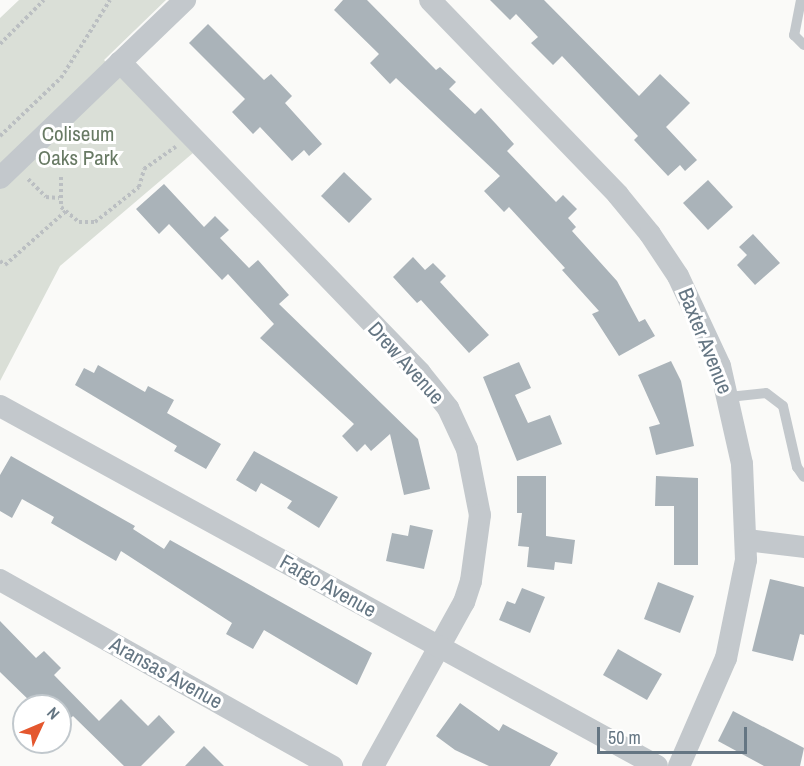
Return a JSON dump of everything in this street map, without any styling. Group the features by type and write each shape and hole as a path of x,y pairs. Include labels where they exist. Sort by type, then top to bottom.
{"street":[{"path":"0,178 185,0"},
{"name":"Baxter Avenue","path":"430,0 618,195 650,234 701,320 729,397 742,464 747,540 739,609 726,658 679,766"},
{"name":"Drew Avenue","path":"120,62 420,373 448,408 474,470 479,537 464,603 374,766"},
{"name":"Fargo Avenue","path":"0,406 657,766"},
{"path":"747,540 804,547"},
{"name":"Aransas Avenue","path":"0,580 332,766"}],"lane":[{"path":"801,0 794,35 804,45"},
{"path":"729,397 766,393 783,406 797,467 804,477"}],"path":[{"path":"0,45 44,0"},
{"path":"0,136 61,78 110,0"},
{"path":"61,177 59,198 66,211 79,222 94,222 139,187 144,169 181,143"},
{"path":"23,175 46,197 59,198"},
{"path":"0,261 5,265 66,211"}],"green space":[{"name":"Coliseum Oaks Park","path":"19,0 166,0 104,60 193,153 60,266 0,381 0,18"}],"building":[{"path":"343,0 367,0 436,70 440,67 456,82 449,89 475,114 481,108 496,124 514,144 507,151 556,202 563,195 577,209 568,218 576,227 572,231 617,281 639,322 645,319 655,336 619,356 592,314 599,311 562,270 565,268 509,207 504,212 484,191 500,176 396,78 390,84 370,63 379,54 334,10"},
{"path":"490,0 544,0 639,96 660,74 690,103 666,127 697,160 685,171 680,165 668,176 634,140 638,136 562,56 553,65 531,43 538,37 516,14 510,20"},
{"path":"208,24 264,80 271,74 292,96 285,103 322,144 309,156 304,150 292,161 260,127 253,134 232,112 245,99 189,43"},
{"path":"344,172 372,199 349,223 321,196"},
{"path":"708,180 733,207 708,230 683,203"},
{"path":"164,184 204,227 215,216 229,230 220,238 249,268 258,260 289,295 279,304 418,439 430,489 404,495 390,434 371,451 365,444 357,452 342,436 354,424 260,338 274,324 228,274 222,280 169,224 159,234 136,209"},
{"path":"753,234 780,263 755,285 737,265 747,255 739,247"},
{"path":"413,257 425,270 433,263 446,276 440,282 489,335 469,353 421,300 417,303 393,277"},
{"path":"671,361 681,381 694,446 656,455 649,427 660,424 638,375"},
{"path":"519,362 531,388 515,395 528,423 550,415 562,444 517,461 483,377"},
{"path":"98,365 145,392 148,386 174,400 167,413 221,444 206,469 174,451 177,446 75,385 84,368 94,373"},
{"path":"254,451 338,497 319,528 287,508 292,501 261,483 256,492 236,480"},
{"path":"11,456 135,526 133,529 164,549 170,540 372,653 357,685 264,630 253,649 226,634 232,623 121,551 116,561 51,523 54,517 22,499 12,518 0,511 0,475"},
{"path":"517,476 546,476 546,536 575,540 572,564 555,562 554,570 527,567 529,547 518,546 522,513 517,513"},
{"path":"656,476 698,478 698,565 674,565 674,506 655,506"},
{"path":"410,525 433,530 424,569 386,561 392,533 408,536"},
{"path":"770,579 804,587 804,635 800,634 793,661 752,651"},
{"path":"658,582 694,596 680,633 644,619"},
{"path":"522,588 545,597 530,633 499,620 507,601 515,604"},
{"path":"0,621 36,658 44,651 61,668 54,675 99,721 121,699 148,726 159,715 175,732 141,766 124,766 72,717 72,694 23,694 0,672"},
{"path":"618,649 662,674 647,700 603,675"},
{"path":"460,703 499,731 503,724 558,753 550,766 489,766 455,750 436,736"},
{"path":"733,711 804,748 800,766 764,766 718,741"},
{"path":"204,746 224,766 185,766"}]}
